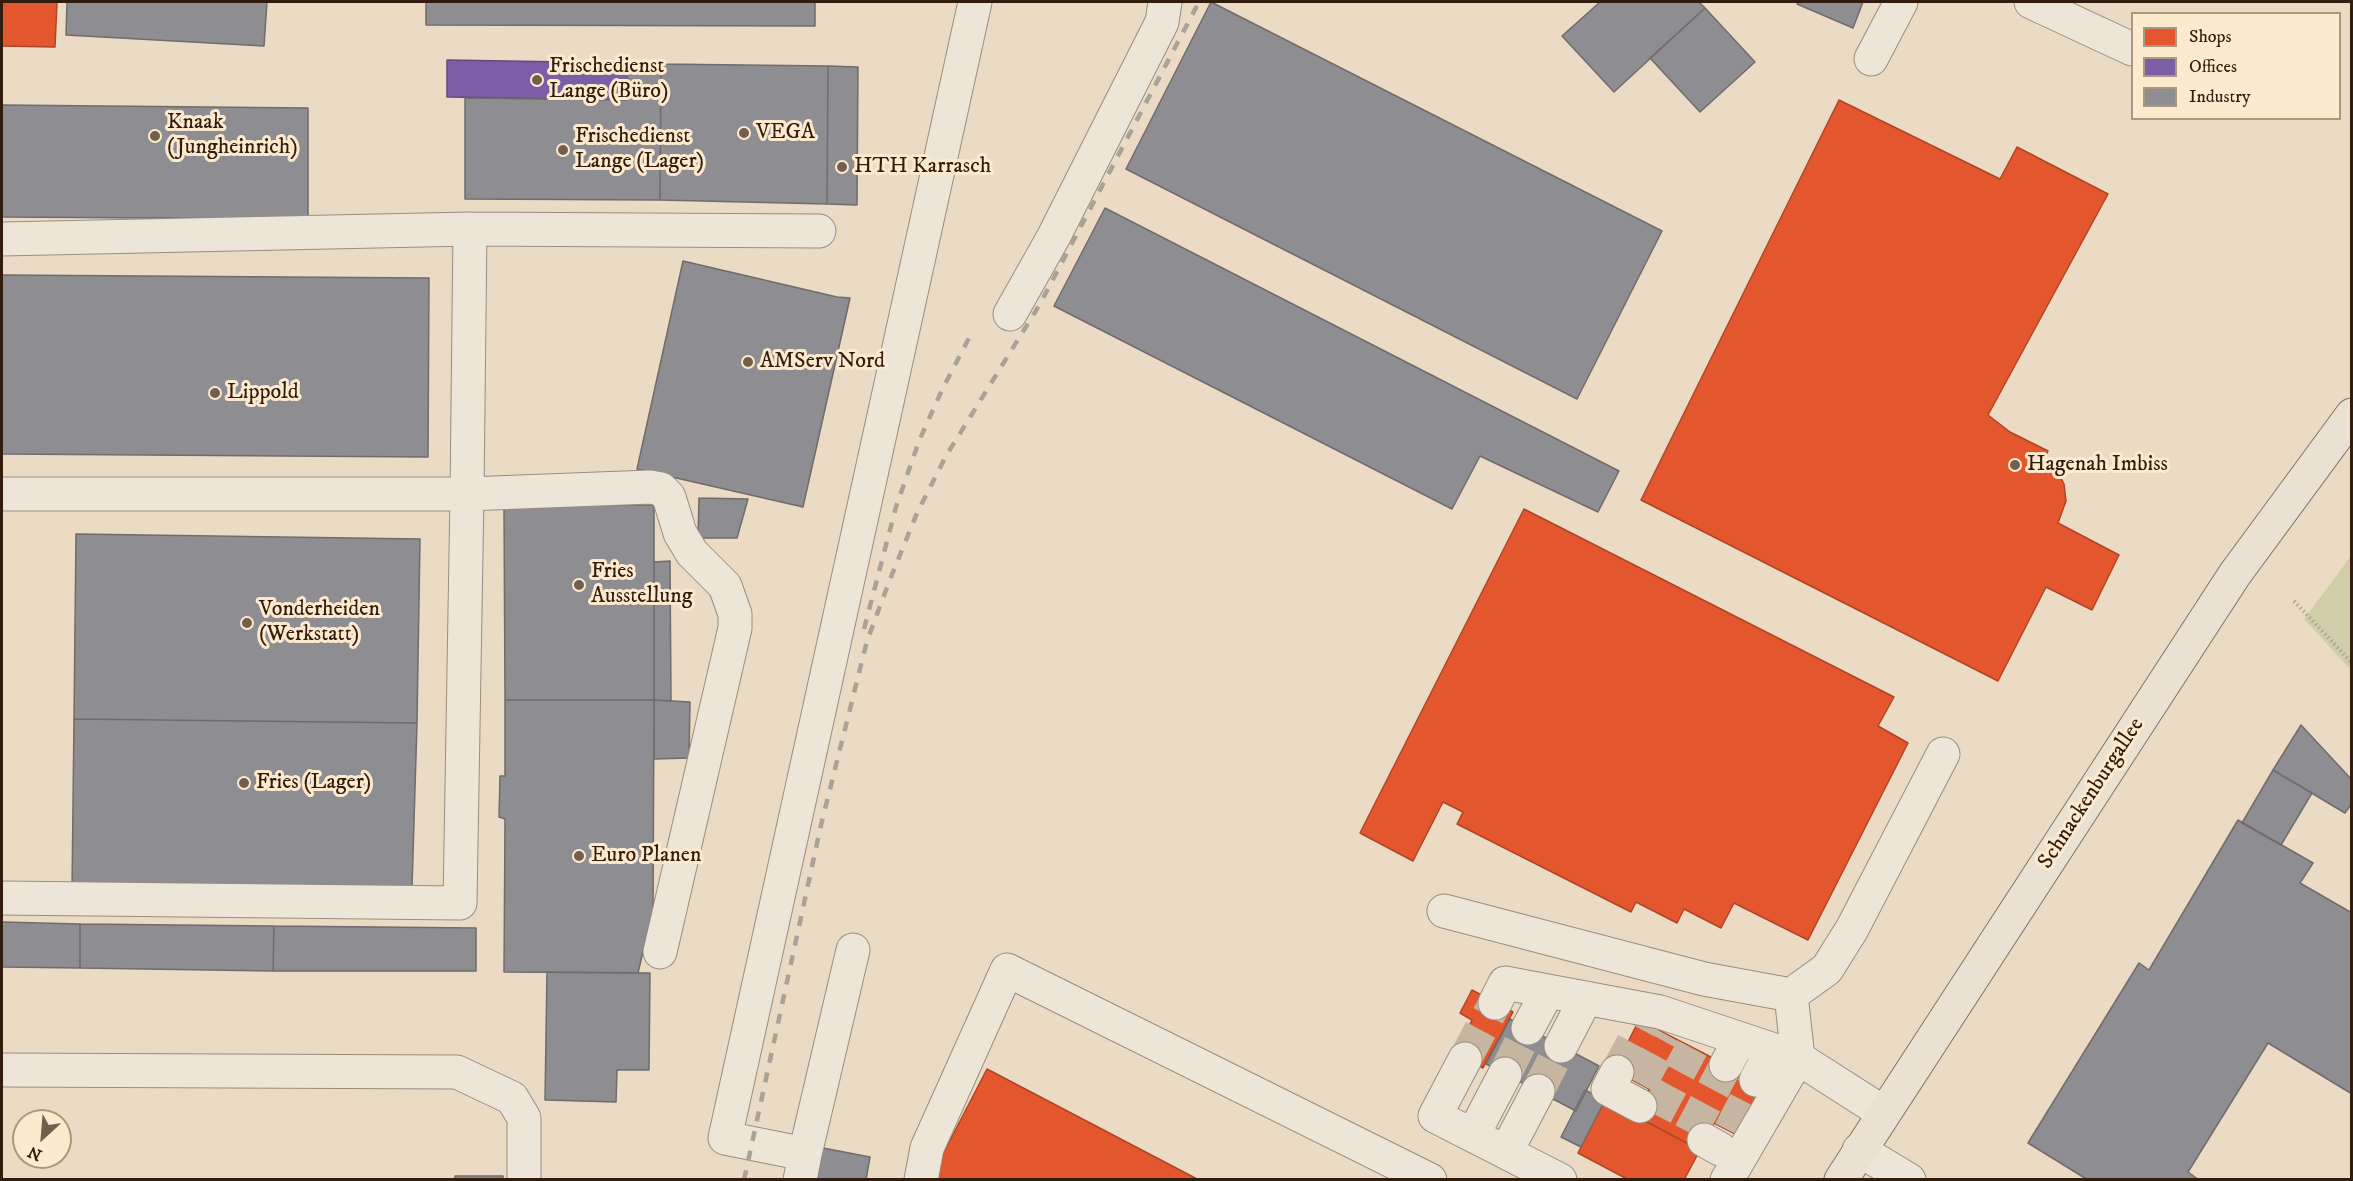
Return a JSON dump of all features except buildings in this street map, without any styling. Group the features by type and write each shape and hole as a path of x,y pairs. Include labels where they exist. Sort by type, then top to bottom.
{"main road":[{"name":"Schnackenburgallee","path":"1841,1179 2235,574 2352,415"}],"lane":[{"path":"853,950 803,1167 725,1137 975,2"},
{"path":"1010,314 1054,236 1162,22 1165,2"},
{"path":"1871,59 1902,2"},
{"path":"2031,2 2131,48"},
{"path":"2,898 460,903 470,229"},
{"path":"2,239 470,229 819,231"},
{"path":"2,494 467,494 650,487 661,489 669,497 680,533 692,553 724,586 735,614 735,628 660,952"},
{"path":"1444,911 1704,979 1791,995 1827,969 1852,929 1943,754"},
{"path":"921,1179 927,1148 1007,970 1430,1179"},
{"path":"1495,1003 1505,983 1586,998 1672,1026 1733,1052 1785,1054 1884,1113"},
{"path":"1528,1028 1548,991"},
{"path":"1722,1155 1785,1054 1791,995"},
{"path":"1561,1046 1586,998"},
{"path":"1756,1080 1785,1054"},
{"path":"1465,1059 1435,1116 1560,1179"},
{"path":"2,1070 457,1072 512,1098 524,1118 524,1179"},
{"path":"1473,1135 1505,1074"},
{"path":"1506,1152 1538,1091"},
{"path":"1859,1150 1909,1179"}],"path":[{"path":"2294,601 2352,663"}],"shaded area":[{"path":"2351,556 2351,670 2304,619"}],"tunnel":[{"path":"1465,1059 1495,1003"},
{"path":"1617,1072 1644,1022"},
{"path":"1505,1074 1528,1028"},
{"path":"1640,1084 1667,1035"},
{"path":"1538,1091 1561,1046"},
{"path":"1656,1115 1692,1048"},
{"path":"1690,1133 1726,1065"},
{"path":"1730,1131 1756,1080"}],"railway":[{"path":"744,1180 821,825 867,641 889,582 917,513 946,456 1040,304 1199,2"},
{"path":"864,629 896,507 919,441 970,336"}],"place":[{"name":"Frischedienst Lange (Büro)","path":"537,80"},
{"name":"VEGA","path":"744,133"},
{"name":"Knaak (Jungheinrich)","path":"155,136"},
{"name":"Frischedienst Lange (Lager)","path":"563,150"},
{"name":"HTH Karrasch","path":"842,167"},
{"name":"AMServ Nord","path":"748,362"},
{"name":"Lippold","path":"215,393"},
{"name":"Hagenah Imbiss","path":"2015,465"},
{"name":"Fries Ausstellung","path":"579,585"},
{"name":"Vonderheiden (Werkstatt)","path":"247,623"},
{"name":"Fries (Lager)","path":"244,783"},
{"name":"Euro Planen","path":"579,856"}]}
